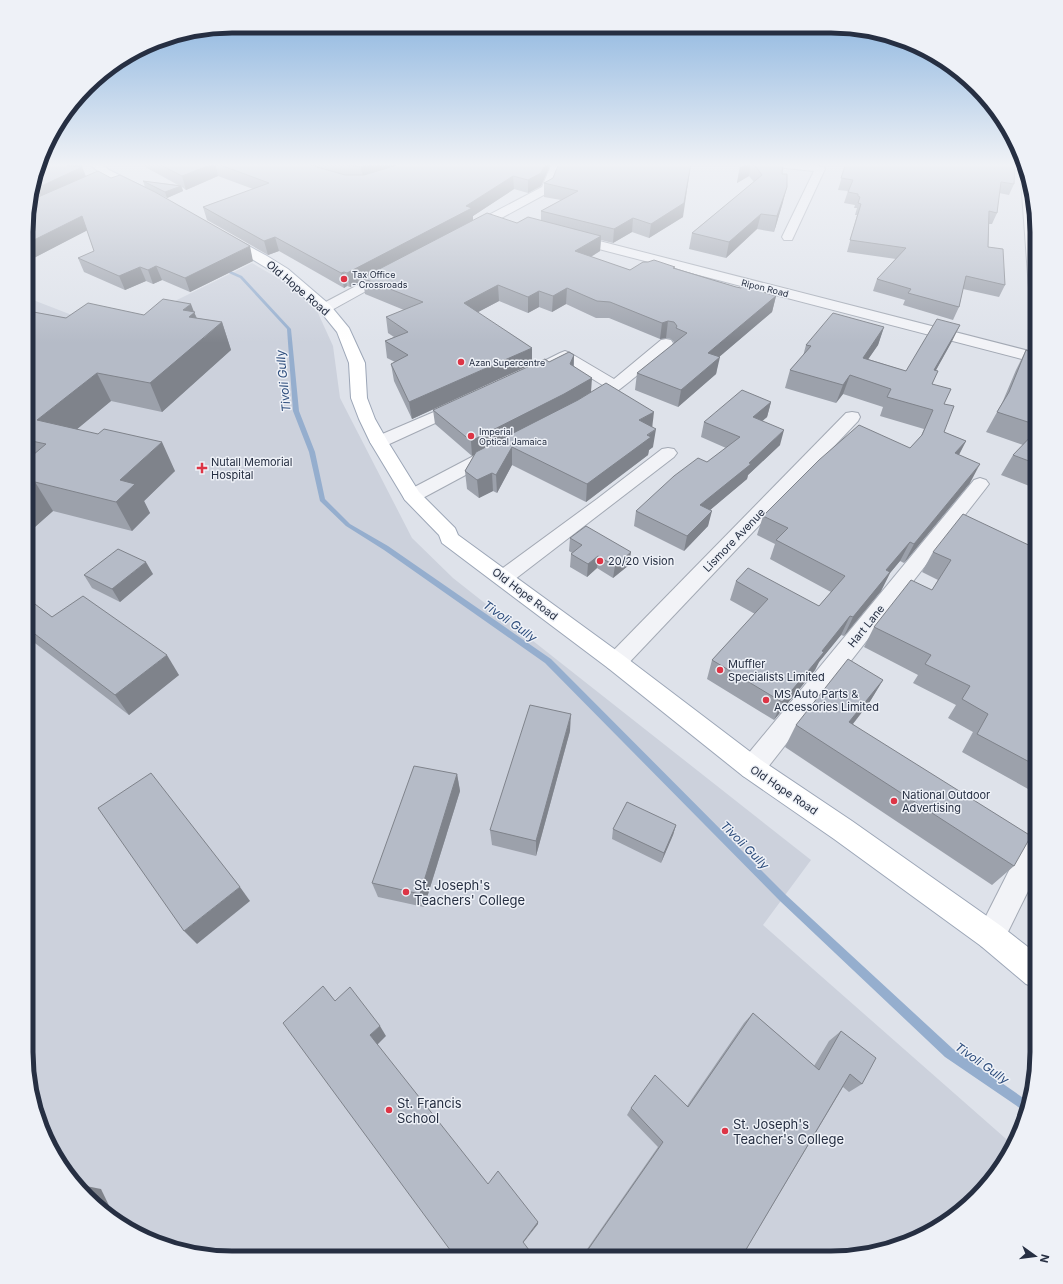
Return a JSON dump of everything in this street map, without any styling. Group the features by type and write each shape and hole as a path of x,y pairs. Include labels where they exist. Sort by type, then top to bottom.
{"main road":[{"name":"Old Hope Road","path":"209,228 264,258 283,272 325,308 344,331 356,363 360,398 367,419 379,442 412,496 448,533 449,538 616,662 752,768 843,830 992,936 1030,967"}],"street":[{"path":"458,236 483,223"},
{"path":"788,236 794,223"},
{"name":"Ripon Road","path":"560,236 1030,356"},
{"path":"325,308 402,266"},
{"path":"576,409 615,386 666,343"},
{"path":"536,370 565,356 615,386"},
{"path":"379,442 473,400"},
{"name":"Lismore Avenue","path":"616,662 852,417"},
{"path":"412,496 509,445"},
{"path":"503,578 604,503 668,453"},
{"name":"Hart Lane","path":"752,768 980,484"},
{"path":"992,936 1030,858"}],"shaded area":[{"name":"St. Joseph's Teachers' College","path":"252,263 293,287 318,313 333,346 340,398 412,538 453,578 811,860 763,925 1008,1141 989,1173 972,1193 952,1210 907,1236 870,1247 844,1251 219,1251 193,1247 156,1236 111,1210 91,1193 74,1173 48,1128 37,1091 33,1065 33,300 116,330"}],"building":[{"path":"33,223 68,223 33,240"},
{"path":"84,223 209,223 250,246 185,278 156,266 148,270 140,267 119,276 78,258 94,251"},
{"path":"232,223 443,223 347,273 341,273 275,237 264,241"},
{"path":"468,223 551,223 601,236 575,251 630,270 643,262 654,260 675,267 673,268 736,287 741,288 744,286 776,296 708,353 720,357 681,390 637,373 687,333 676,328 677,326 674,322 668,321 662,323 610,302 597,301 567,288 553,296 539,291 528,297 498,285 464,303 532,348 409,402 391,364 408,355 385,341 408,332 386,317 423,302 362,278"},
{"path":"589,223 625,223 614,229"},
{"path":"704,223 751,223 729,242 692,233"},
{"path":"855,223 989,223 988,247 1003,249 1005,285 966,276 959,307 908,293 911,289 877,279 906,248 850,240"},
{"path":"163,299 191,304 183,310 195,312 189,317 222,322 150,383 97,373 37,420 98,434 104,429 162,442 120,480 135,484 116,502 35,482 33,484 33,455 46,444 33,441 33,312 66,318 88,303 144,315"},
{"path":"833,313 884,327 863,358 906,371 937,319 960,325 934,370 938,371 932,384 951,389 944,404 954,406 944,432 966,441 955,453 980,464 914,544 910,542 886,570 890,572 853,617 850,616 822,651 824,652 782,702 712,660 768,599 736,581 748,568 819,606 845,576 776,540 788,528 763,516 819,460 859,425 910,448 922,435 933,410 887,397 891,389 850,375 843,385 790,370 811,346 806,345"},
{"path":"1030,347 1030,423 997,412 1009,392 1026,350 1028,351"},
{"path":"569,352 574,355 570,364 592,378 564,394 471,441 433,410 545,359 549,362"},
{"path":"606,383 654,412 639,420 656,429 647,435 651,437 587,484 512,447 496,475 492,473 477,480 465,471 476,452 578,400"},
{"path":"742,390 771,402 753,417 784,430 749,463 751,464 700,505 712,511 687,536 636,511 674,476 698,458 707,462 740,437 704,422"},
{"path":"1030,437 1030,461 1013,455"},
{"path":"963,514 1030,546 1030,762 977,734 988,714 962,699 970,686 925,664 931,655 874,627 911,580 932,590 951,560 933,552"},
{"path":"586,526 631,552 615,566 598,556 588,564 571,554 582,545 570,538"},
{"path":"118,549 146,562 112,589 84,575"},
{"path":"83,596 167,655 115,695 33,633 33,603 52,617"},
{"path":"848,659 883,680 849,722 1030,835 1030,838 1014,866 796,725"},
{"path":"530,705 571,714 536,841 490,830"},
{"path":"414,766 457,774 420,894 372,883"},
{"path":"151,773 240,887 184,931 98,808"},
{"path":"627,802 676,825 664,853 613,829"},
{"name":"St. Francis School","path":"323,986 335,1001 350,987 380,1026 370,1035 488,1184 498,1171 538,1222 523,1242 530,1251 451,1251 283,1023"},
{"name":"St. Joseph's Teacher's College","path":"753,1013 819,1070 841,1031 876,1058 862,1084 850,1074 745,1251 587,1251 663,1142 631,1108 655,1075 688,1107"}],"waterway":[{"name":"Tivoli Gully","path":"223,269 241,277 289,329 296,411 312,452 322,500 348,525 386,548 548,661 783,898 949,1053 1023,1104"}],"place":[{"name":"Tax Office - Crossroads","path":"344,279"},
{"name":"Azan Supercentre","path":"461,362"},
{"name":"Imperial Optical Jamaica","path":"471,436"},
{"name":"Nutall Memorial Hospital","path":"202,468"},
{"name":"20/20 Vision","path":"600,561"},
{"name":"Muffler Specialists Limited","path":"720,670"},
{"name":"MS Auto Parts & Accessories Limited","path":"766,700"},
{"name":"National Outdoor Advertising","path":"894,801"},
{"name":"St. Joseph's Teachers' College","path":"406,892"},
{"name":"St. Francis School","path":"389,1110"},
{"name":"St. Joseph's Teacher's College","path":"725,1131"}]}
